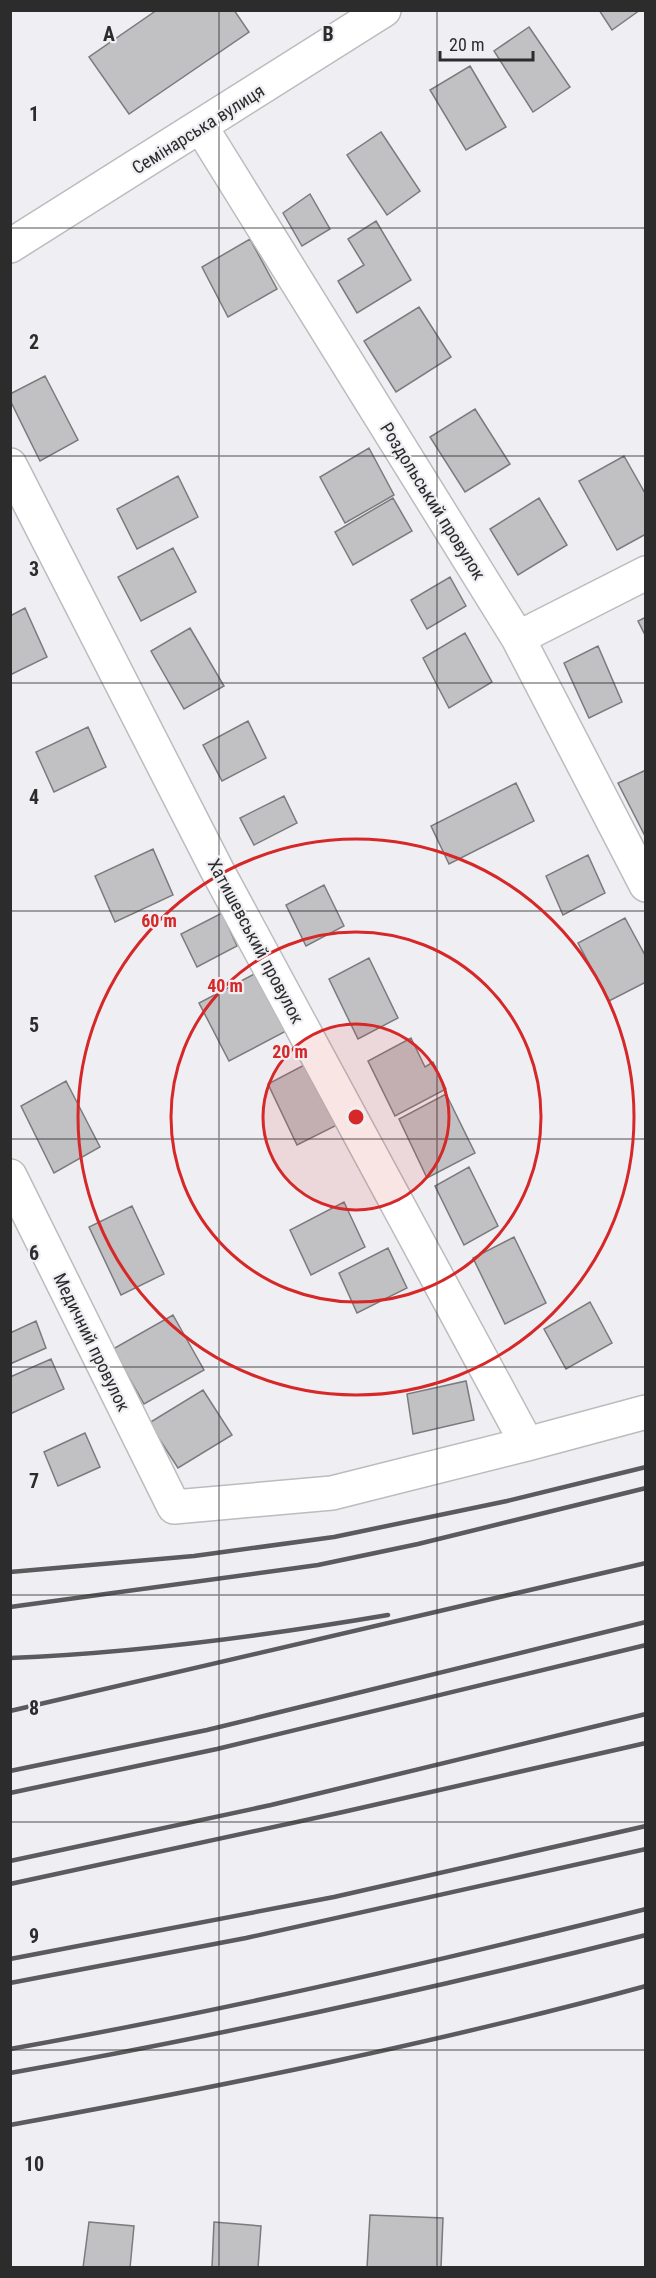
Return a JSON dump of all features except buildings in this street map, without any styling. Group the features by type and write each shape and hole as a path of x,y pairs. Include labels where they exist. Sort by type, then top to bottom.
{"street":[{"name":"Семінарська вулиця","path":"10,246 201,128 384,10"},
{"name":"Роздольський провулок","path":"201,128 518,638 645,885"},
{"name":"Хатишевський провулок","path":"10,465 217,870 527,1444"},
{"path":"518,638 645,573"},
{"name":"Медичний провулок","path":"10,1176 174,1507 332,1493 527,1444"},
{"path":"527,1444 645,1412"}],"railway":[{"path":"10,1572 194,1556 334,1537 507,1501 646,1467"},
{"path":"10,1607 318,1565 418,1544 646,1488"},
{"path":"10,1711 646,1563"},
{"path":"10,1658 58,1656 200,1642 388,1615"},
{"path":"10,1771 207,1730 646,1622"},
{"path":"10,1793 217,1749 646,1645"},
{"path":"10,1861 271,1805 646,1714"},
{"path":"10,1884 646,1743"},
{"path":"10,1959 334,1897 646,1826"},
{"path":"10,1983 246,1938 646,1849"},
{"path":"10,2049 170,2019 329,1985 646,1909"},
{"path":"10,2073 330,2010 646,1935"},
{"path":"10,2125 170,2095 409,2045 646,1986"}]}
